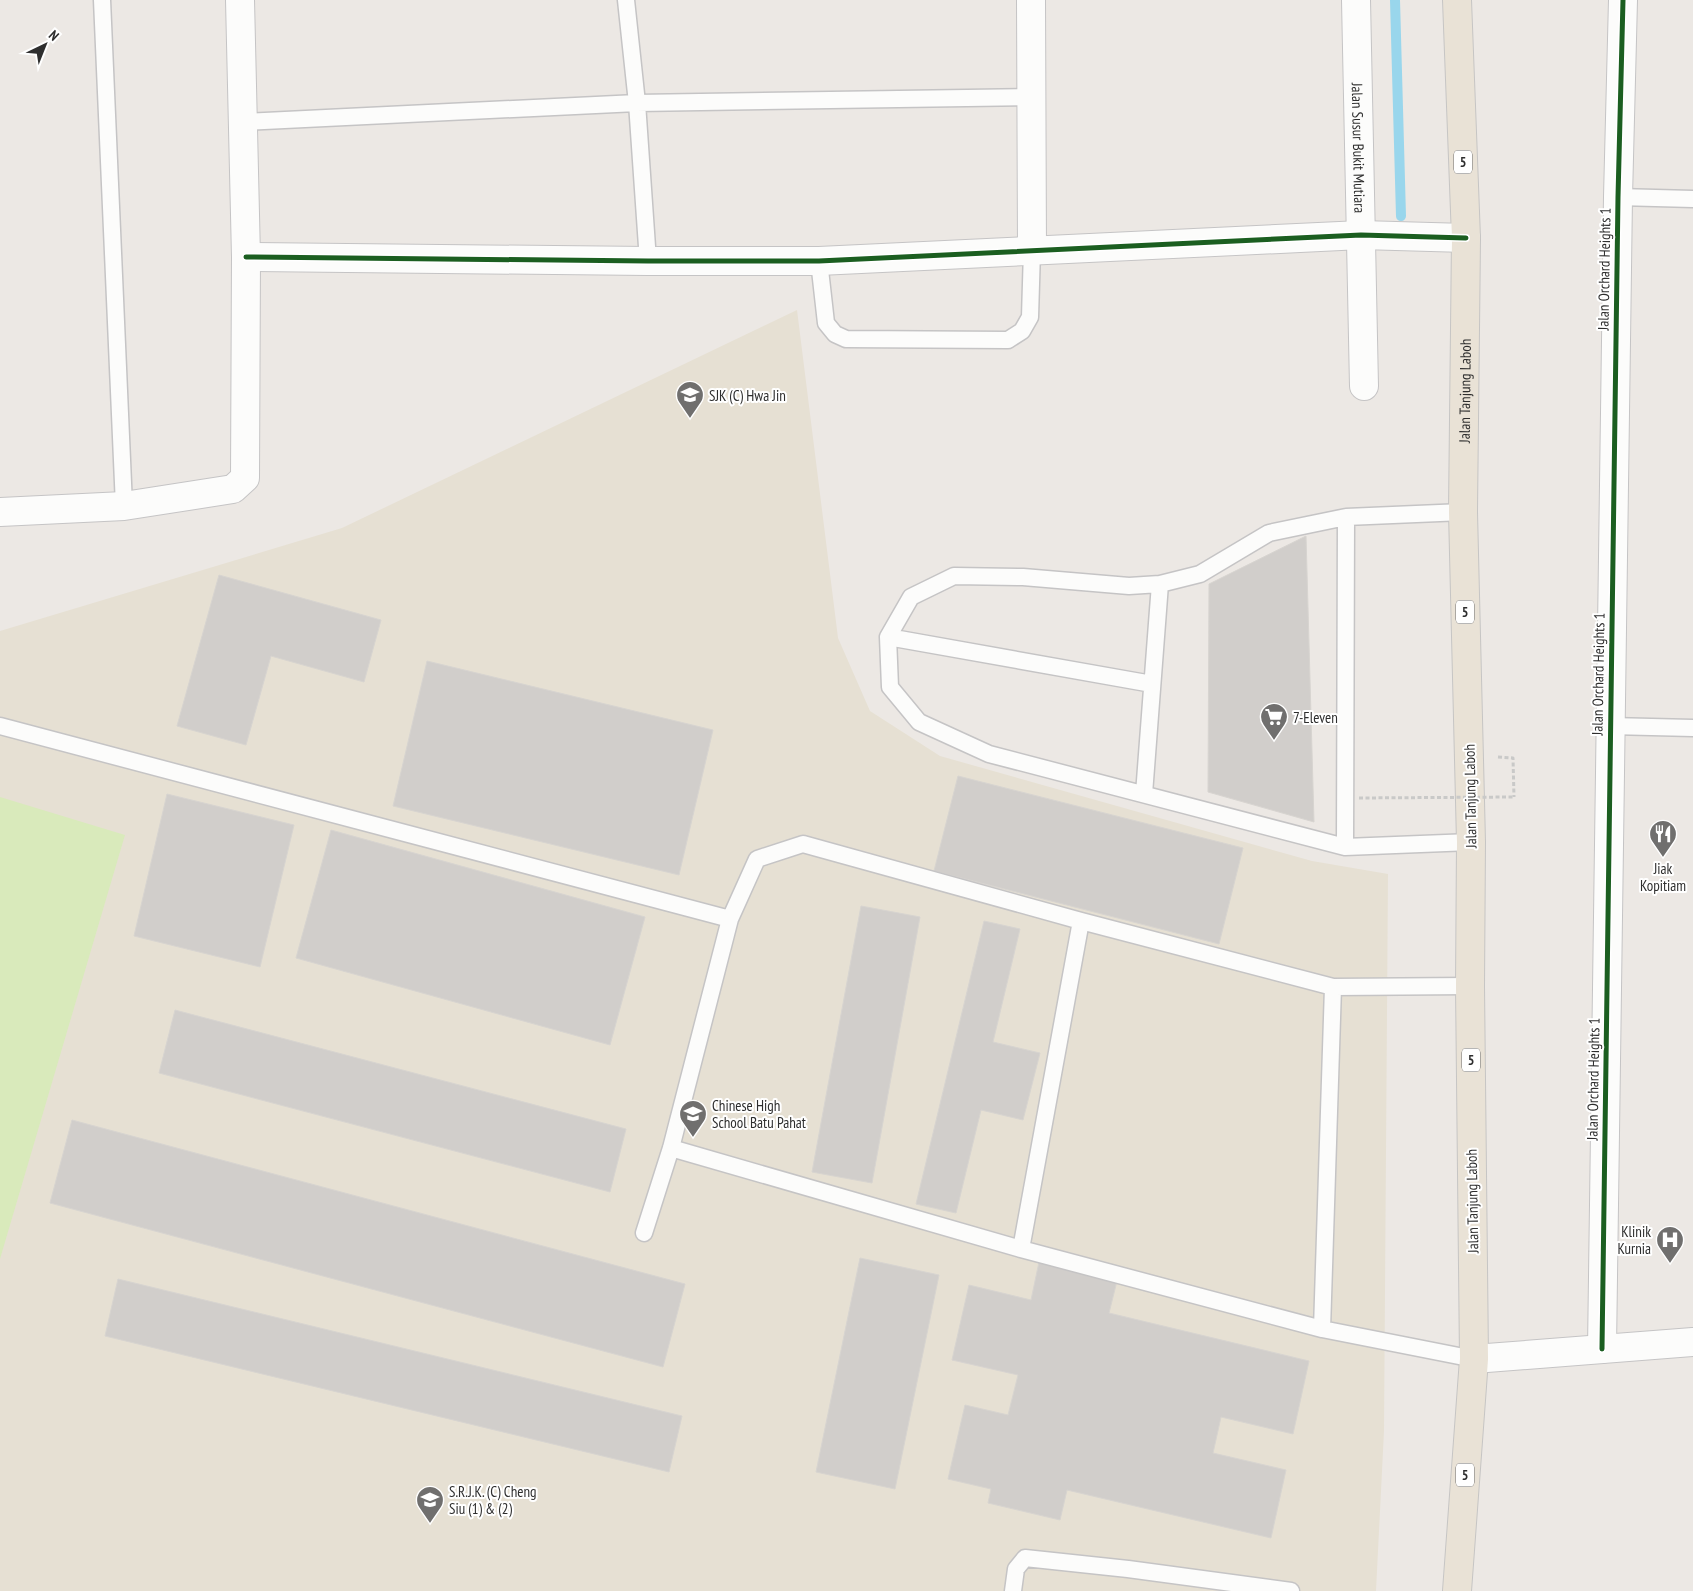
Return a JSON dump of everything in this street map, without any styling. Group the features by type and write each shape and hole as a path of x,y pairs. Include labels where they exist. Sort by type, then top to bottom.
{"highway":[{"name":"Jalan Tanjung Laboh","path":"1457,0 1466,238 1462,512 1471,842 1470,986 1474,1360 1457,1591"}],"street":[{"path":"0,512 124,506 232,489 246,478 246,257 240,0"},
{"path":"1031,0 1032,250"},
{"name":"Jalan Susur Bukit Mutiara","path":"1356,0 1364,386"},
{"name":"Jalan Orchard Heights 1","path":"1602,1349 1618,197 1624,0"},
{"path":"246,257 819,261 1361,235 1466,238"},
{"path":"1474,1360 1693,1342"}],"lane":[{"path":"102,0 124,506"},
{"path":"626,0 637,103 648,261"},
{"path":"242,122 637,103 1032,97"},
{"path":"1618,197 1693,199"},
{"path":"819,261 826,323 835,334 846,339 1008,340 1022,331 1030,317 1032,250"},
{"path":"1462,512 1346,517 1269,533 1200,574 1160,584 1128,586 1023,577 954,576 911,597 888,637 890,687 919,722 989,754 1345,847 1471,842"},
{"path":"1345,847 1346,517"},
{"path":"1144,794 1160,584"},
{"path":"888,637 1152,684"},
{"path":"0,726 730,919"},
{"path":"1610,726 1693,728"},
{"path":"644,1233 671,1148 730,919 757,859 803,844 1333,988 1470,986"},
{"path":"1021,1249 1081,921"},
{"path":"1322,1329 1333,988"},
{"path":"671,1148 1021,1249 1322,1329 1474,1360"},
{"path":"1013,1591 1016,1569 1025,1558 1128,1569 1286,1590"}],"path":[{"path":"1359,798 1514,797 1513,758"}],"shaded area":[{"name":"Chinese High School Batu Pahat","path":"797,310 838,638 870,711 940,756 1312,861 1388,874 1384,1431 1376,1591 0,1591 0,631 342,528"}],"green space":[{"path":"0,797 125,835 0,1259"}],"building":[{"path":"1306,536 1314,822 1208,792 1209,584"},
{"path":"219,575 381,620 364,682 271,656 246,745 177,726"},
{"path":"427,661 713,730 679,875 393,806"},
{"path":"958,776 1243,848 1219,944 934,871"},
{"path":"167,794 294,825 260,967 134,936"},
{"path":"331,830 645,917 610,1045 296,958"},
{"path":"861,906 920,917 872,1183 812,1172"},
{"path":"984,921 1020,929 993,1042 1040,1053 1023,1120 981,1110 956,1213 916,1204"},
{"path":"175,1010 626,1129 610,1192 159,1073"},
{"path":"72,1120 685,1284 663,1367 50,1203"},
{"path":"860,1258 939,1275 895,1489 816,1472"},
{"path":"1039,1262 1117,1281 1109,1313 1309,1361 1293,1434 1221,1417 1213,1453 1286,1470 1271,1538 1067,1490 1060,1520 988,1503 991,1489 948,1479 965,1405 1008,1415 1018,1375 952,1360 969,1285 1031,1300"},
{"path":"118,1279 682,1416 669,1472 105,1336"}],"waterway":[{"path":"1395,0 1401,216"}],"cycle path":[{"path":"1602,1349 1618,197 1623,0"},
{"path":"246,257 819,261 1361,235 1466,238"}],"place":[{"name":"SJK (C) Hwa Jin","path":"690,419"},
{"name":"7-Eleven","path":"1274,741"},
{"name":"Jiak Kopitiam","path":"1663,858"},
{"name":"Chinese High School Batu Pahat","path":"693,1138"},
{"name":"Klinik Kurnia","path":"1670,1264"},
{"name":"S.R.J.K. (C) Cheng Siu (1) & (2)","path":"430,1524"}]}
